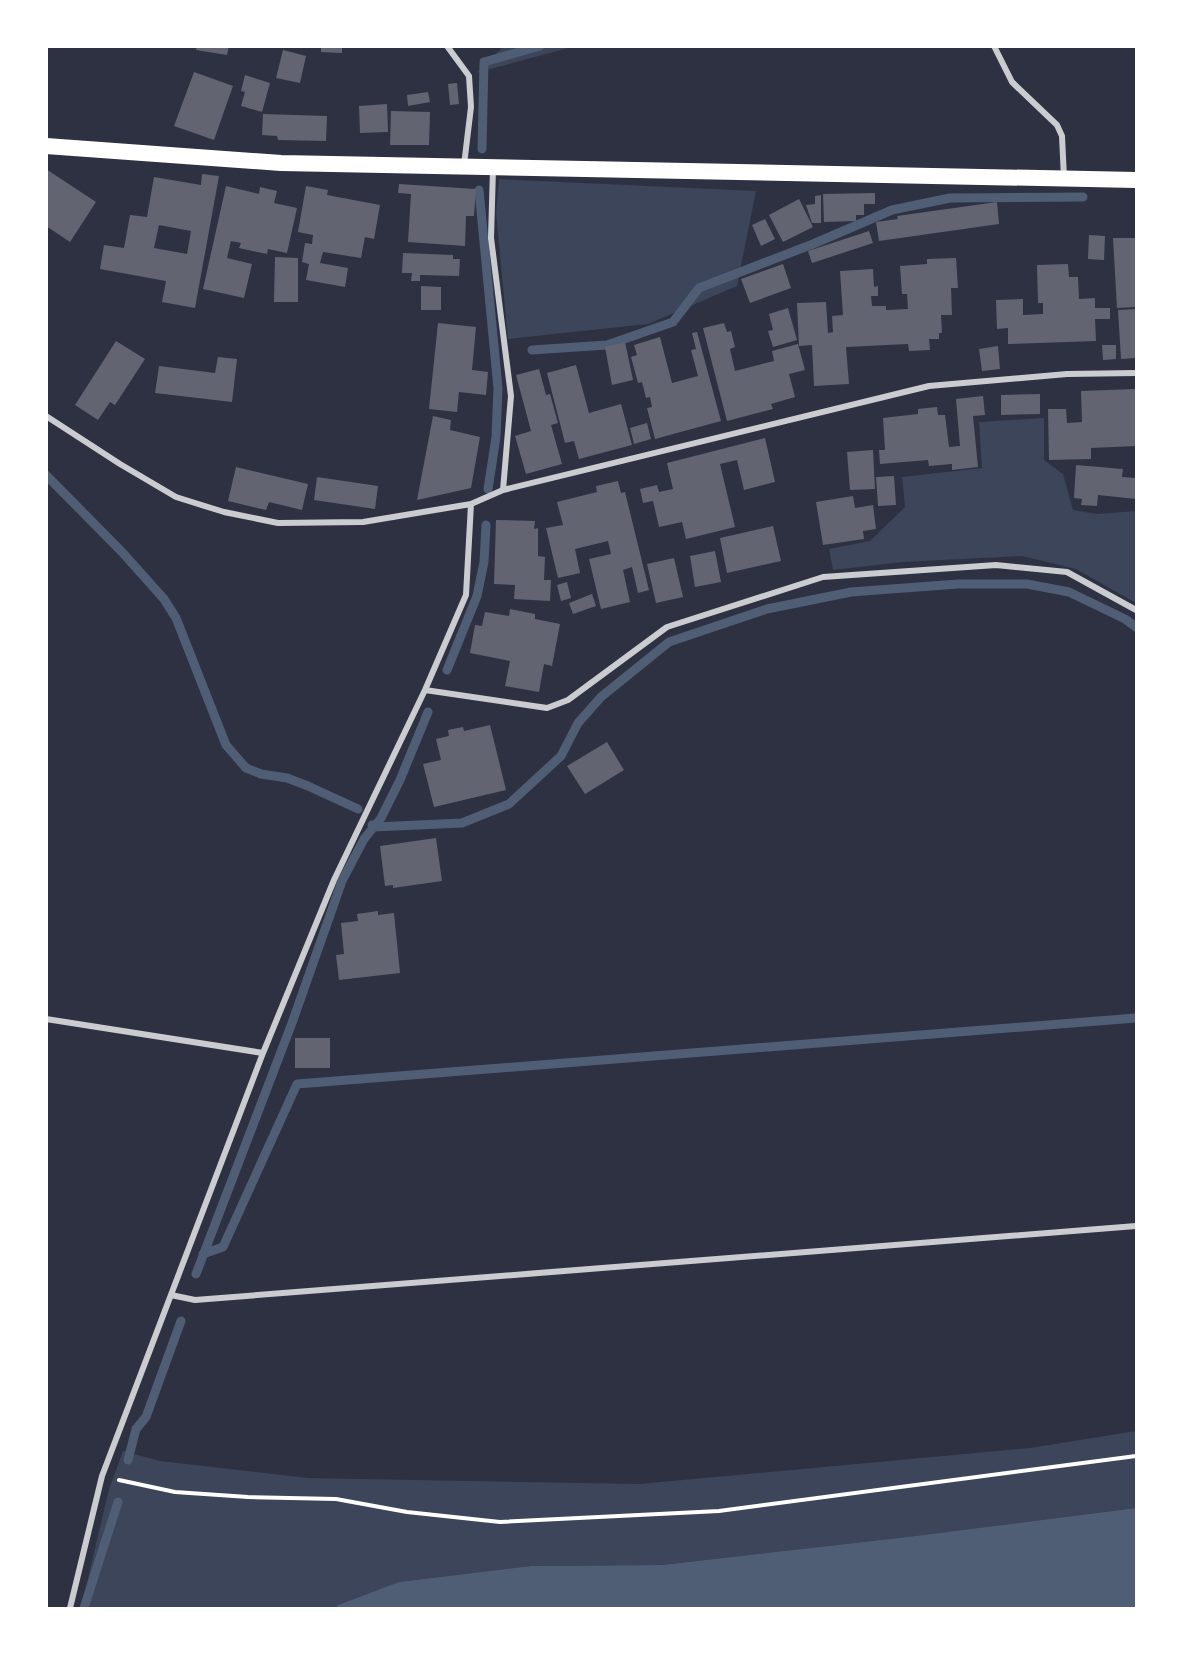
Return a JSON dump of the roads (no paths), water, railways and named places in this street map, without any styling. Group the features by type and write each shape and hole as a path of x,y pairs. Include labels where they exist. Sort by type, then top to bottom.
{"highway":[{"path":"46,146 281,163 1137,180"}],"street":[{"path":"447,46 469,76 471,107 464,168"},
{"path":"994,46 1012,82 1057,125 1062,136 1064,179"},
{"path":"493,169 491,238 511,396 503,490"},
{"path":"46,416 120,464 176,496 224,512 278,523 363,522 471,504 503,490 929,386 1067,374 1137,373"},
{"path":"70,1608 102,1476 263,1053 334,880 425,690 466,595 471,504"},
{"path":"425,690 547,708 568,700 667,627 823,577 996,565 1067,572 1137,610"},
{"path":"46,1019 263,1053"},
{"path":"171,1295 195,1300 1137,1226"}],"waterway":[{"path":"482,149 484,62 540,46"},
{"path":"479,190 498,388 496,437 488,489"},
{"path":"532,350 607,345 673,322 699,288 813,244 892,210 950,198 1083,197"},
{"path":"46,475 122,552 164,599 176,618 226,745 246,768 261,774 287,778 358,809"},
{"path":"447,670 477,596 484,562 486,525"},
{"path":"372,825 374,827 462,823 509,804 561,756 578,723 601,697 669,642 767,609 851,592 958,584 1027,584 1069,592 1125,619 1136,627"},
{"path":"196,1274 292,1023 342,881 364,839 381,818 400,780 428,712"},
{"path":"203,1254 223,1247 297,1084 1136,1018"},
{"path":"128,1460 136,1429 146,1417 181,1321"},
{"path":"84,1608 118,1502"}]}
